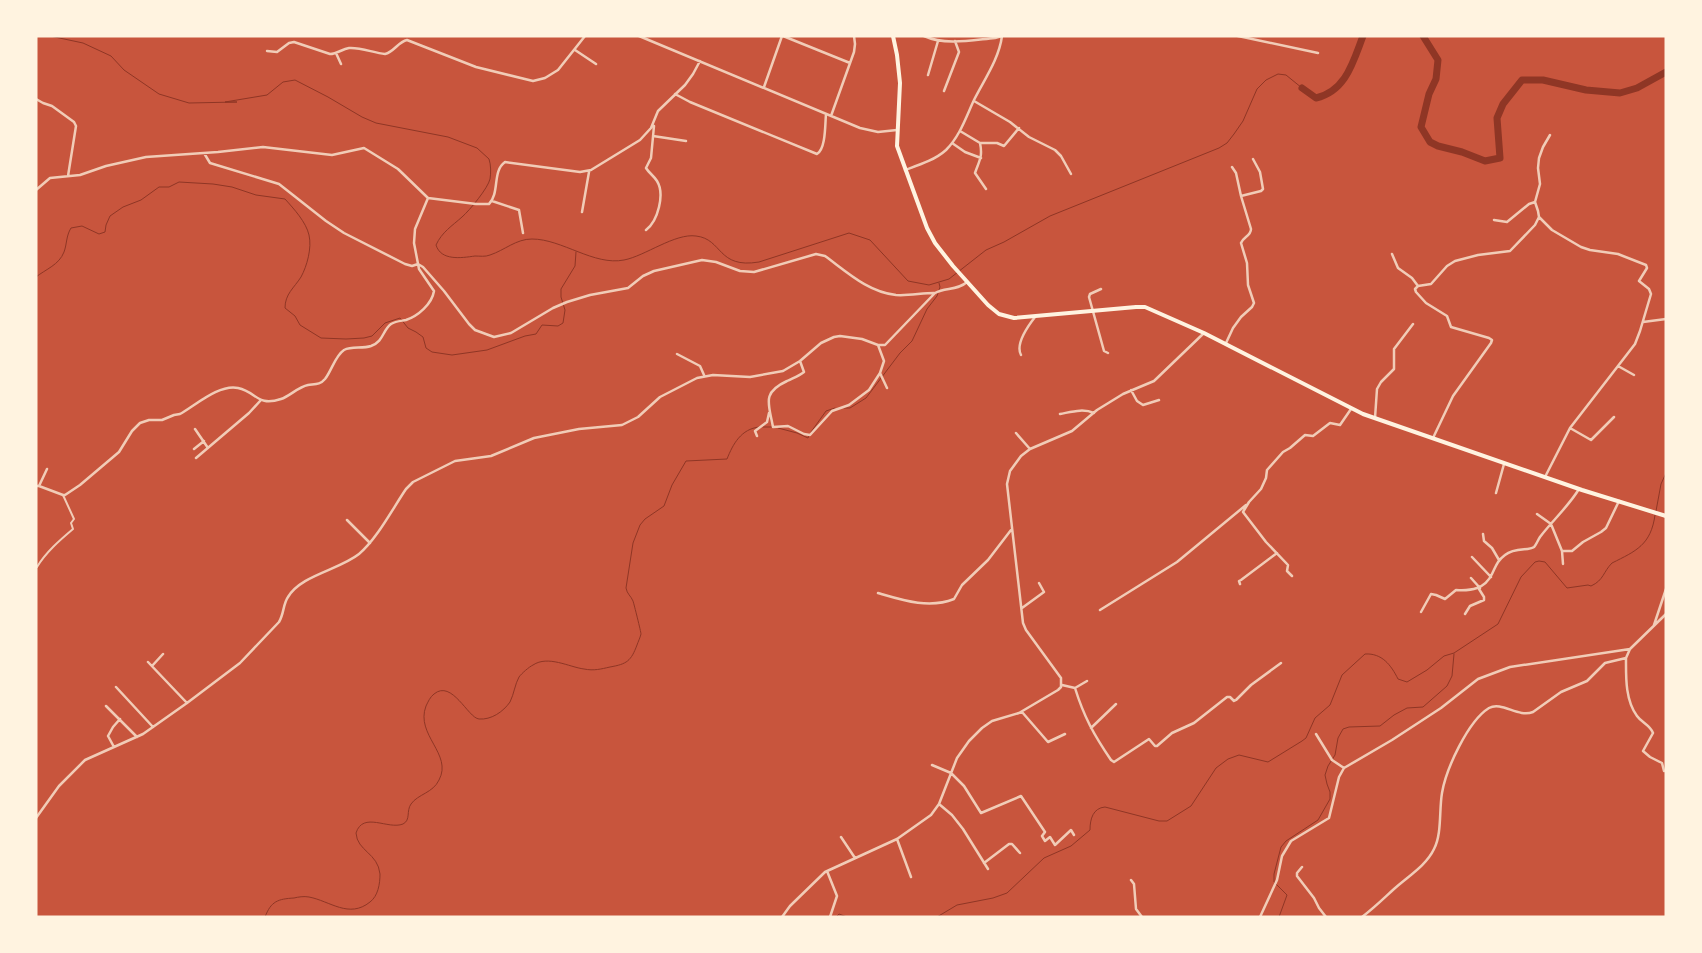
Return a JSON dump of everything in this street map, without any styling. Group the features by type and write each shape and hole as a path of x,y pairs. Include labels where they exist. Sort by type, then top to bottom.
{"highway":[{"path":"893,36 900,83 897,146 926,228 953,266 988,305 999,314 1014,318 1145,307 1204,333 1352,409 1504,464 1666,516"}],"street":[{"path":"267,51 277,52 289,43 294,42 330,54 354,48 385,54 390,53 400,43 407,40 476,67 533,81 545,78 558,70 585,36"},
{"path":"639,36 867,130 878,132 897,130"},
{"path":"764,87 783,36 850,63"},
{"path":"831,116 855,49 854,36"},
{"path":"905,170 922,164 938,155 952,143 960,131 999,50 1002,36 938,41 924,36"},
{"path":"1238,36 1318,53"},
{"path":"928,75 938,41"},
{"path":"944,91 959,52 955,41"},
{"path":"575,50 596,64"},
{"path":"336,53 341,64"},
{"path":"492,201 499,170 505,162 580,172 589,171 640,140 651,128 658,111 689,80 700,61"},
{"path":"675,94 690,102 817,154 821,152 823,146 826,114"},
{"path":"36,99 54,106 74,122 76,126 68,176"},
{"path":"974,101 1019,128 1029,137 1058,152 1071,174"},
{"path":"646,230 654,220 659,208 659,187 646,168 651,158 654,122"},
{"path":"960,131 980,143 997,143 1005,146 1019,128"},
{"path":"653,136 686,141"},
{"path":"1545,477 1570,428 1635,344 1651,294 1649,289 1639,281 1647,268 1646,265 1618,254 1581,247 1552,230 1539,217 1535,202 1540,184 1539,158 1550,136"},
{"path":"952,143 965,152 981,158"},
{"path":"980,143 981,158 975,173 986,189"},
{"path":"36,190 48,179 80,175 106,166 138,159 268,147 332,155 364,148 398,169 428,198 476,204 486,204 492,201 519,210 523,233"},
{"path":"204,153 210,163 276,182 344,233 405,264 412,266 418,264 423,267 469,324 476,330 494,337 511,333 553,308 567,302 590,295 628,288 643,276 654,271 702,260 716,262 740,271 754,272 791,260 820,254 826,256 863,284 878,291 897,295 934,294"},
{"path":"1240,196 1261,191 1262,189 1260,172 1254,159"},
{"path":"1226,345 1233,328 1254,303 1248,284 1247,264 1241,246 1242,241 1250,234 1251,229 1240,196 1237,175 1232,167"},
{"path":"582,212 589,171"},
{"path":"63,496 80,485 114,457 134,429 144,422 152,419 162,420 174,414 180,414 206,399 209,395 234,388 244,390 261,400 269,402 280,399 308,385 319,384 327,376 343,351 376,343 381,340 392,324 410,318 426,307 434,291 419,269 415,254 414,235 428,198"},
{"path":"1494,220 1507,222 1529,204 1535,202"},
{"path":"1418,286 1431,284 1447,266 1455,261 1478,255 1510,251 1539,217"},
{"path":"1392,254 1398,268 1412,278 1418,286"},
{"path":"36,818 59,786 79,766 90,758 137,737 153,727 240,663 279,622 287,598 294,590 303,583 359,554 370,543 410,485 448,464 461,460 492,456 526,441 579,429 622,425 632,422 666,394 690,380 704,376 720,375 762,376 783,371 800,361 821,343 834,337 851,336 878,345 885,345 934,294 942,290 959,288 966,281"},
{"path":"1418,286 1415,290 1419,296 1431,308 1448,316 1451,327 1492,340 1453,396 1433,438"},
{"path":"1101,289 1089,294 1104,351 1108,353"},
{"path":"1021,355 1019,350 1023,337 1036,316"},
{"path":"1643,322 1666,319"},
{"path":"1375,418 1378,385 1394,369 1394,349 1413,324"},
{"path":"782,917 790,906 827,871 897,839 926,820 939,804 961,752 977,732 992,721 1022,711 1058,690 1062,685 1061,678 1026,630 1023,623 1011,530 1007,479 1010,471 1016,462 1030,449 1072,431 1118,397 1159,378 1204,333"},
{"path":"769,411 773,427 788,426 810,435 832,411 849,405 869,390 880,373 884,360 878,345"},
{"path":"677,354 700,366 704,376"},
{"path":"757,436 755,431 767,422 769,394 781,384 803,373 804,370 800,361"},
{"path":"1618,366 1634,375"},
{"path":"880,373 888,388"},
{"path":"1131,390 1137,401 1143,405 1159,400"},
{"path":"196,458 250,413 261,400"},
{"path":"1100,610 1176,562 1249,502 1261,489 1267,470 1281,454 1305,435 1313,436 1330,423 1340,425 1352,409"},
{"path":"1060,414 1080,410 1094,413"},
{"path":"1570,428 1591,440 1614,417"},
{"path":"195,429 208,448"},
{"path":"1016,433 1030,449"},
{"path":"194,449 204,441"},
{"path":"1496,493 1504,464"},
{"path":"37,567 56,544 73,529 71,523 74,519 63,496 37,486 47,469"},
{"path":"1421,612 1431,594 1445,599 1456,590 1465,591 1479,588 1491,577 1498,560 1516,549 1534,547 1579,489"},
{"path":"1562,551 1572,551 1606,528 1619,501"},
{"path":"1249,502 1243,512 1244,514 1288,564 1287,571 1292,576"},
{"path":"1537,514 1551,524 1562,551 1563,564"},
{"path":"347,520 370,543"},
{"path":"878,593 898,599 936,604 954,599 962,584 988,560 1011,530"},
{"path":"1483,534 1484,541 1492,548 1498,560"},
{"path":"1240,584 1239,581 1277,553"},
{"path":"1472,557 1491,577"},
{"path":"1465,614 1470,606 1484,600 1479,588 1471,578"},
{"path":"1021,609 1044,592 1039,583"},
{"path":"1654,626 1666,589"},
{"path":"1664,771 1662,763 1643,751 1653,733 1638,718 1632,707 1628,688 1626,658 1630,649 1666,614"},
{"path":"1260,917 1277,880 1282,856 1291,842 1328,818 1339,777 1344,768 1441,708 1478,678 1510,667 1630,649"},
{"path":"152,666 163,654"},
{"path":"1362,917 1418,869 1433,852 1436,844 1442,792 1449,769 1462,739 1486,710 1496,706 1511,711 1531,713 1563,691 1587,681 1606,662 1626,658"},
{"path":"148,662 187,703"},
{"path":"1075,688 1082,711 1091,728 1111,760 1115,762 1148,739 1157,746 1172,733 1194,723 1227,697 1230,697 1233,701 1236,700 1251,685 1281,663"},
{"path":"1062,685 1075,688 1087,680"},
{"path":"116,687 153,727"},
{"path":"1091,728 1116,704"},
{"path":"106,706 137,737"},
{"path":"1022,711 1047,741 1049,742 1065,734"},
{"path":"114,747 108,736 120,719"},
{"path":"1316,734 1332,760 1344,768"},
{"path":"932,766 951,773 964,786 981,813 1020,796 1045,832 1042,836 1045,841 1050,837 1055,845 1071,830 1074,835"},
{"path":"939,804 957,821 988,869"},
{"path":"841,837 855,858"},
{"path":"897,839 911,877"},
{"path":"984,863 1009,844 1012,844 1020,853"},
{"path":"1302,867 1297,876 1326,917"},
{"path":"827,871 837,896 830,917"},
{"path":"1131,880 1134,884 1136,909 1142,917"}],"waterway":[{"path":"50,36 83,43 111,56 124,70 159,94 189,103 237,102 225,102 267,95 283,82 295,80 376,123 448,137 477,148 489,159 490,179 474,204 438,240 436,245 442,254 447,256 458,258 486,256 526,239 532,239 555,243 590,256 613,261 632,258 679,238 696,236 711,242 728,258 745,263 759,262 849,233 870,240 908,281 929,285 949,279 986,250 1050,216 1219,148 1227,143 1243,121 1257,89 1266,80 1278,74 1286,75 1302,88"},
{"path":"1302,88 1316,98 1335,89 1352,65 1363,36"},
{"path":"1423,36 1438,60 1436,79 1429,94 1421,127 1430,142 1485,161 1500,158 1497,118 1503,104 1522,80 1543,80 1586,90 1620,93 1637,88 1666,72"},
{"path":"36,277 56,264 62,256 71,228 82,226 99,234 105,232 110,216 123,207 141,200 159,187 169,187 179,182 232,187 256,195 285,199 305,225 310,240 308,257 301,277 288,295 285,303 285,308 295,316 300,325 321,338 364,338 372,336 385,323 400,318 408,328 423,337 426,348 432,352 452,355 487,350 525,336 536,334 542,325 558,326 563,323 565,310 561,289 575,266 576,252"},
{"path":"844,408 850,408 866,398 900,353 912,341 927,309 937,296 940,287 939,283"},
{"path":"811,432 826,411 835,408"},
{"path":"265,917 273,904 284,899 309,897 347,909 362,907 373,899 379,886 380,874 376,861 360,844 356,833 364,823 403,824 408,818 411,804 433,788 439,780 442,771 441,762 425,726 424,716 426,706 434,694 447,691 459,700 475,717 483,719 492,717 504,709 513,696 519,677 539,662 552,661 594,670 616,666 628,661 635,650 641,634 633,601 626,588 633,543 640,525 645,519 664,506 672,485 686,461 727,459 738,438 747,431 759,427"},
{"path":"763,427 772,427"},
{"path":"778,428 808,438 809,436"},
{"path":"1656,511 1661,484 1666,473"},
{"path":"937,917 957,905 993,898 1007,893 1044,858 1071,846 1090,830 1093,815 1098,809 1105,807 1159,821 1167,821 1191,806 1216,768 1228,759 1239,755 1268,762 1306,738 1315,718 1330,705 1342,675 1365,654 1381,658 1389,665 1398,679 1407,682 1427,670 1444,656 1454,653 1498,624 1521,577 1535,562 1545,562 1567,588 1595,584 1612,563 1641,546 1650,533 1655,515"},
{"path":"1279,917 1287,895 1274,882 1274,874 1281,847 1286,841 1318,820 1330,799 1325,775 1335,755 1338,738 1343,729 1349,727 1380,726 1407,708 1423,707 1447,686 1452,676 1454,654"},
{"path":"836,917 839,914 847,917"}]}
